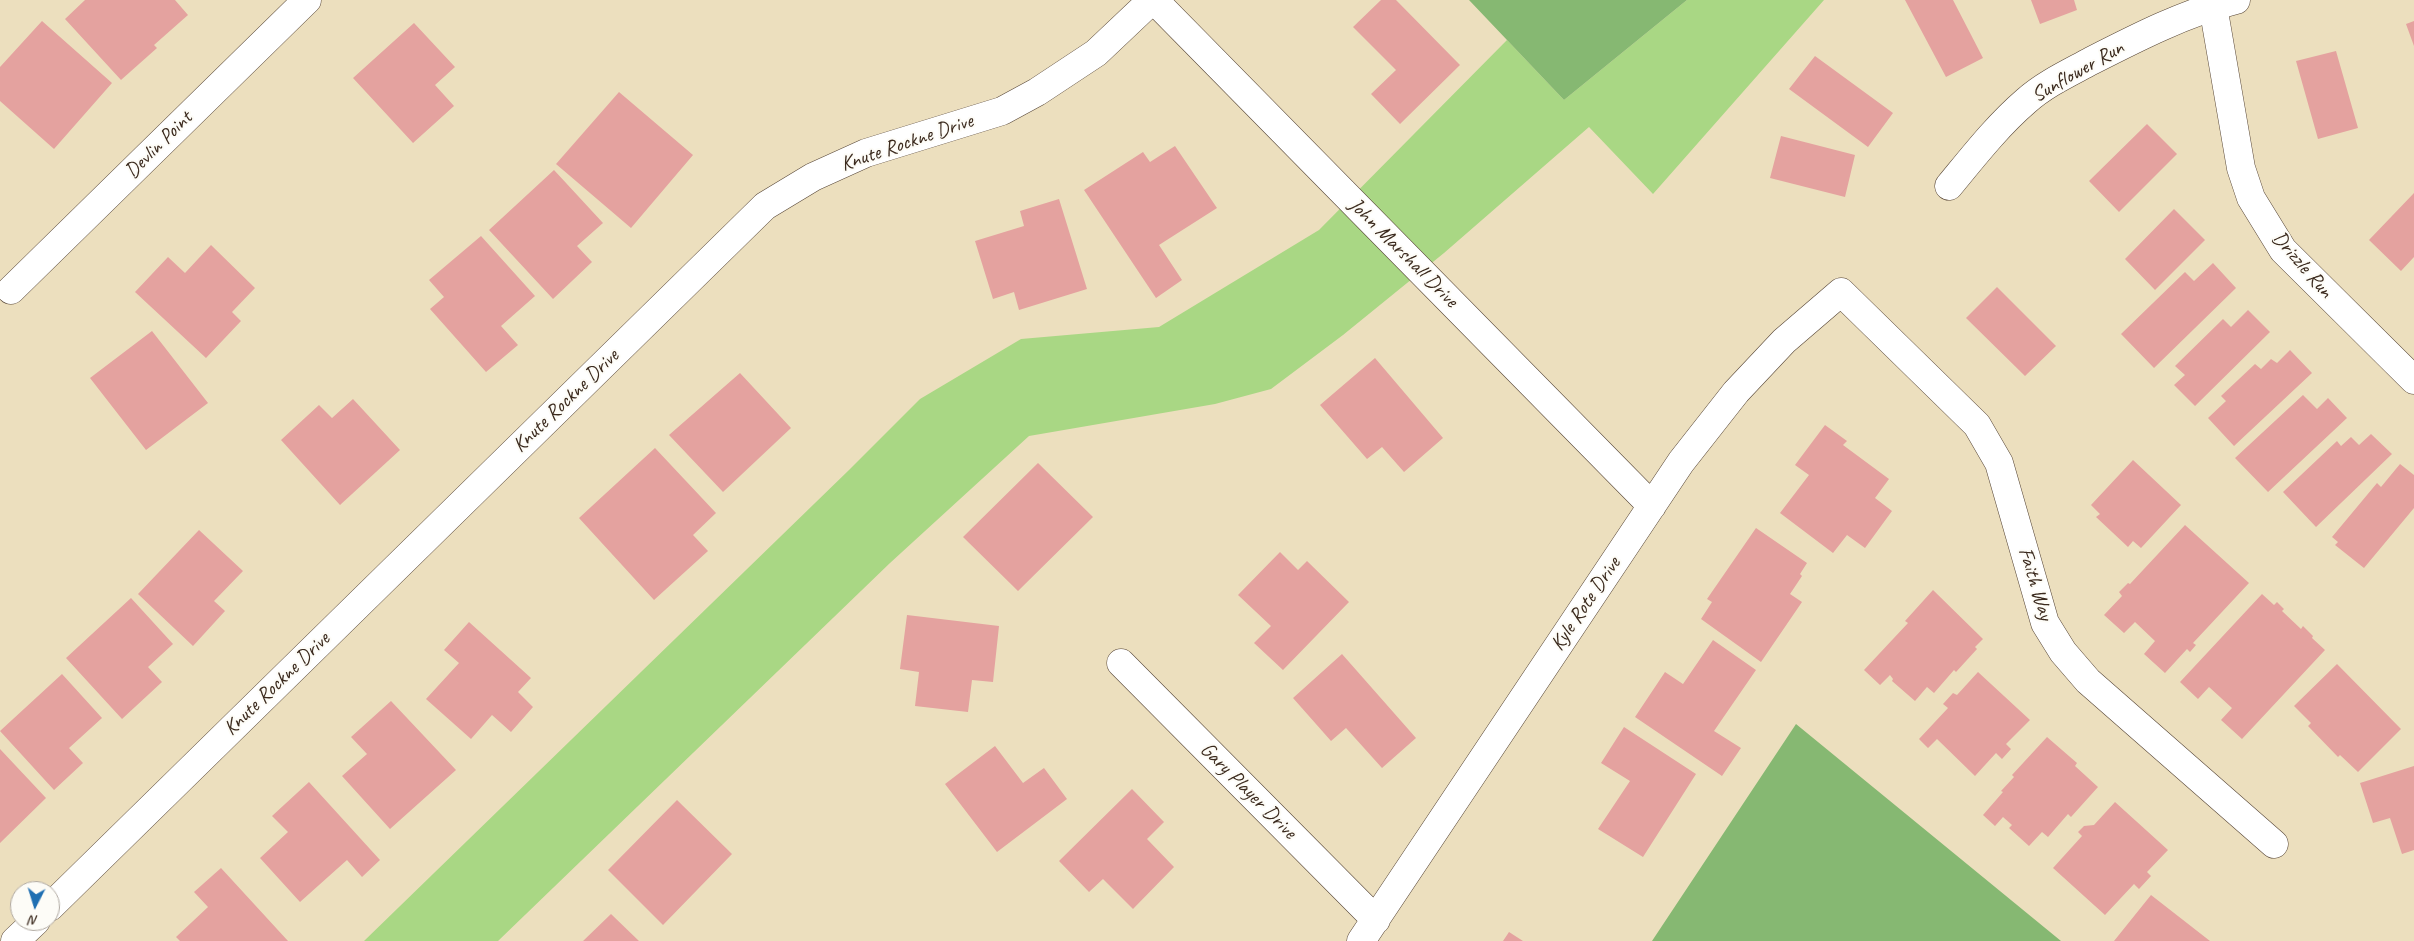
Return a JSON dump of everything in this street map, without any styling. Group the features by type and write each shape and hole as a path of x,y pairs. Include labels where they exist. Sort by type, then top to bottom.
{"street":[{"name":"Devlin Point","path":"12,290 307,0"},
{"name":"John Marshall Drive","path":"1153,0 1652,506"},
{"name":"Knute Rockne Drive","path":"60,897 764,206 813,177 866,153 1002,110 1037,92 1096,53 1153,0"},
{"name":"Sunflower Run","path":"1949,186 1980,148 2026,100 2060,78 2150,31 2224,3"},
{"name":"Drizzle Run","path":"2224,3 2241,168 2251,198 2283,250 2414,380"},
{"name":"Kyle Rote Drive","path":"1368,930 1681,462 1736,392 1784,341 1841,292"},
{"name":"Faith Way","path":"1841,292 1977,425 1999,463 2045,623 2063,652 2088,681 2274,844"},
{"name":"Gary Player Drive","path":"1121,663 1368,930"},
{"path":"16,941 26,931"}],"green space":[{"path":"1469,0 1687,0 1564,100"},
{"path":"1687,0 1824,0 1653,194 1589,127 1444,253 1343,335 1271,389 1215,404 1029,436 890,563 498,941 364,941 920,399 1021,339 1159,327 1319,230 1507,40 1564,100"},
{"path":"1796,724 2061,941 1652,941"}],"building":[{"path":"85,0 175,0 188,15 154,45 157,48 121,80 65,19"},
{"path":"1381,0 1396,0 1460,65 1400,124 1371,94 1396,70 1353,27"},
{"path":"1905,0 1953,0 1983,58 1946,77"},
{"path":"2031,0 2074,0 2077,10 2040,24"},
{"path":"42,21 112,83 54,149 0,101 0,67"},
{"path":"2414,21 2414,46 2406,24"},
{"path":"414,23 455,67 435,85 454,106 413,143 353,78"},
{"path":"2336,51 2358,128 2318,139 2296,61"},
{"path":"1815,56 1893,113 1868,147 1789,89"},
{"path":"619,92 693,155 631,228 556,164"},
{"path":"2147,124 2177,154 2119,212 2089,181"},
{"path":"1781,136 1855,155 1845,197 1770,178"},
{"path":"1175,146 1217,208 1159,245 1182,280 1156,298 1084,190 1143,152 1150,162"},
{"path":"554,170 603,223 577,246 592,262 553,299 489,230"},
{"path":"2414,193 2414,257 2401,271 2369,240"},
{"path":"1059,199 1087,289 1019,310 1014,292 993,299 975,241 1024,226 1020,211"},
{"path":"2174,209 2205,240 2155,290 2125,259"},
{"path":"481,236 535,296 501,326 518,345 486,372 430,309 444,297 429,280"},
{"path":"211,245 255,288 232,312 241,321 206,358 135,292 168,257 185,273"},
{"path":"2213,263 2236,288 2154,368 2121,334 2185,272 2194,281"},
{"path":"1997,287 2056,346 2025,376 1966,318"},
{"path":"2248,310 2270,332 2195,406 2174,385 2185,375 2175,366 2223,319 2231,327"},
{"path":"152,331 208,403 146,450 90,378"},
{"path":"2290,350 2312,373 2234,446 2208,418 2226,401 2221,396 2255,364 2261,369 2271,359 2277,363"},
{"path":"1375,358 1443,438 1404,472 1382,447 1367,459 1320,405"},
{"path":"740,373 791,428 723,492 669,435"},
{"path":"2303,395 2317,409 2328,398 2347,418 2268,492 2235,458"},
{"path":"353,399 400,450 340,505 281,440 319,405 332,418"},
{"path":"1825,425 1847,441 1843,445 1889,479 1875,498 1892,511 1865,548 1847,535 1833,553 1780,513 1809,475 1795,465"},
{"path":"2371,434 2392,454 2316,527 2283,492 2337,441 2341,446 2351,437 2359,445"},
{"path":"655,448 716,513 693,535 708,551 654,600 579,518"},
{"path":"2133,460 2181,505 2141,548 2133,541 2128,547 2096,517 2100,514 2091,505"},
{"path":"1038,463 1093,517 1018,591 963,537"},
{"path":"2400,464 2414,475 2414,508 2364,568 2335,545 2338,542 2332,537 2377,483 2381,487"},
{"path":"2185,525 2249,583 2193,643 2196,645 2190,652 2187,649 2165,673 2144,654 2155,641 2135,622 2124,633 2104,615 2122,596 2119,592 2128,583 2130,584"},
{"path":"1756,528 1807,563 1800,574 1802,576 1790,594 1802,602 1761,662 1701,619 1712,602 1707,599"},
{"path":"199,530 243,571 214,601 225,611 193,646 138,594"},
{"path":"1280,552 1298,570 1307,561 1349,602 1283,670 1254,643 1271,626 1238,595"},
{"path":"1933,590 1983,639 1975,647 1977,649 1956,672 1954,670 1934,693 1927,687 1915,701 1892,681 1893,679 1890,675 1880,685 1864,670 1908,623 1905,621"},
{"path":"2262,594 2274,605 2277,602 2284,609 2282,611 2301,629 2303,626 2325,650 2242,739 2221,720 2232,708 2209,687 2198,699 2180,682"},
{"path":"131,598 173,644 148,667 162,682 122,719 66,658"},
{"path":"907,615 999,626 993,682 972,680 968,712 915,706 919,672 900,669"},
{"path":"469,622 531,678 518,692 533,707 511,732 492,715 471,739 426,699 459,663 444,650"},
{"path":"1713,640 1756,670 1714,731 1741,748 1722,776 1635,717 1665,672 1683,684"},
{"path":"1342,654 1416,738 1382,768 1346,728 1331,741 1293,698"},
{"path":"2337,664 2401,729 2358,772 2340,755 2338,757 2308,726 2311,723 2294,706"},
{"path":"1978,672 2030,720 2006,744 2011,749 2002,759 1996,753 1975,776 1937,739 1928,748 1919,739 1948,708 1943,704 1953,693 1957,695"},
{"path":"62,674 102,718 69,748 83,763 54,790 0,731"},
{"path":"391,701 456,770 390,829 342,776 367,754 351,737"},
{"path":"1624,727 1696,774 1643,857 1598,829 1630,781 1601,763"},
{"path":"2047,737 2077,763 2075,766 2098,787 2071,817 2068,814 2048,837 2042,832 2029,846 2009,828 2012,825 2003,817 1995,826 1983,815 2014,777 2012,775"},
{"path":"995,746 1023,783 1044,768 1067,799 997,852 945,784"},
{"path":"0,749 46,798 0,843"},
{"path":"2414,766 2414,850 2402,854 2390,818 2373,823 2360,783"},
{"path":"309,782 380,860 362,877 347,860 300,902 260,858 288,832 272,816"},
{"path":"1132,789 1164,822 1147,839 1174,867 1133,909 1103,879 1089,892 1059,861"},
{"path":"677,800 732,854 663,925 608,870"},
{"path":"2115,802 2168,850 2147,872 2151,876 2139,889 2134,884 2105,915 2053,868 2082,836 2078,832 2084,826 2094,825"},
{"path":"221,868 288,941 180,941 176,937 208,907 194,892"},
{"path":"2151,895 2210,941 2114,941"},
{"path":"611,914 639,941 583,941"},
{"path":"1509,932 1523,941 1503,941"}]}
